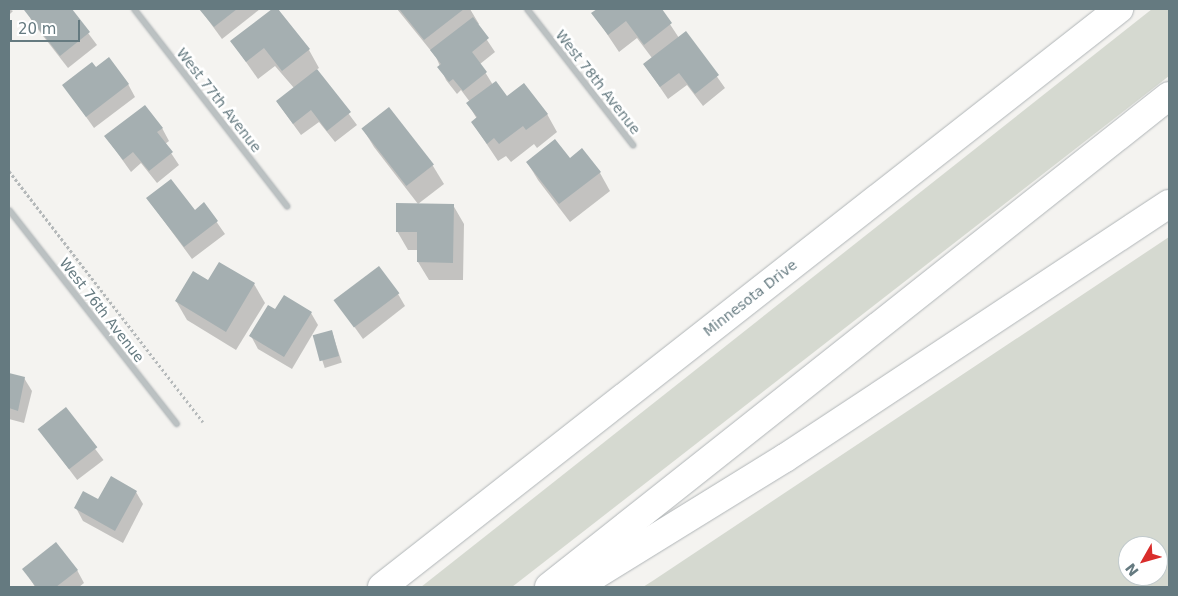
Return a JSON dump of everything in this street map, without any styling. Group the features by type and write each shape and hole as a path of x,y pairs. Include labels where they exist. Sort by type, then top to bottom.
{"highway":[{"name":"Minnesota Drive","path":"382,587 1119,9"},
{"path":"549,587 1169,96"},
{"path":"576,587 785,458 1169,204"}],"street":[{"name":"West 77th Avenue","path":"134,9 287,206"},
{"name":"West 78th Avenue","path":"527,9 633,145"},
{"name":"West 76th Avenue","path":"9,210 176,423"}],"path":[{"path":"9,171 203,422"}],"shaded area":[{"path":"1152,9 1169,9 1169,76 512,587 421,587"},
{"path":"1169,237 1169,587 643,587"}],"building":[{"path":"72,9 90,32 60,56 24,10"},
{"path":"199,9 237,9 214,27"},
{"path":"272,9 278,9 310,49 282,71 264,48 246,62 230,41"},
{"path":"399,9 464,9 424,40"},
{"path":"597,9 662,9 672,23 644,45 626,21 608,35 591,13"},
{"path":"473,17 489,38 472,52 487,72 463,91 453,79 449,82 437,67 441,64 430,50"},
{"path":"686,31 719,75 695,94 679,73 660,87 643,64"},
{"path":"109,57 129,84 86,117 62,85 92,62 96,67"},
{"path":"317,69 351,112 327,131 311,110 293,124 276,101"},
{"path":"496,81 507,96 524,83 548,114 526,130 523,126 499,144 494,138 487,144 471,122 477,117 466,103"},
{"path":"145,105 163,128 157,132 173,152 149,171 133,152 123,160 104,136"},
{"path":"389,107 434,165 406,186 361,129"},
{"path":"555,139 570,158 582,148 601,172 559,204 526,162"},
{"path":"171,179 195,210 204,202 218,221 184,247 146,198"},
{"path":"396,203 454,204 453,263 417,262 417,232 396,232"},
{"path":"219,262 255,283 226,332 175,301 193,271 208,280"},
{"path":"379,266 399,293 354,327 333,300"},
{"path":"284,295 312,312 284,357 249,336 268,305 275,309"},
{"path":"332,330 339,356 320,361 313,335"},
{"path":"9,373 25,377 18,411 9,408"},
{"path":"66,407 97,447 69,469 38,429"},
{"path":"111,476 137,491 115,531 74,508 83,491 98,499"},
{"path":"56,542 78,570 56,587 36,587 22,569"}]}
